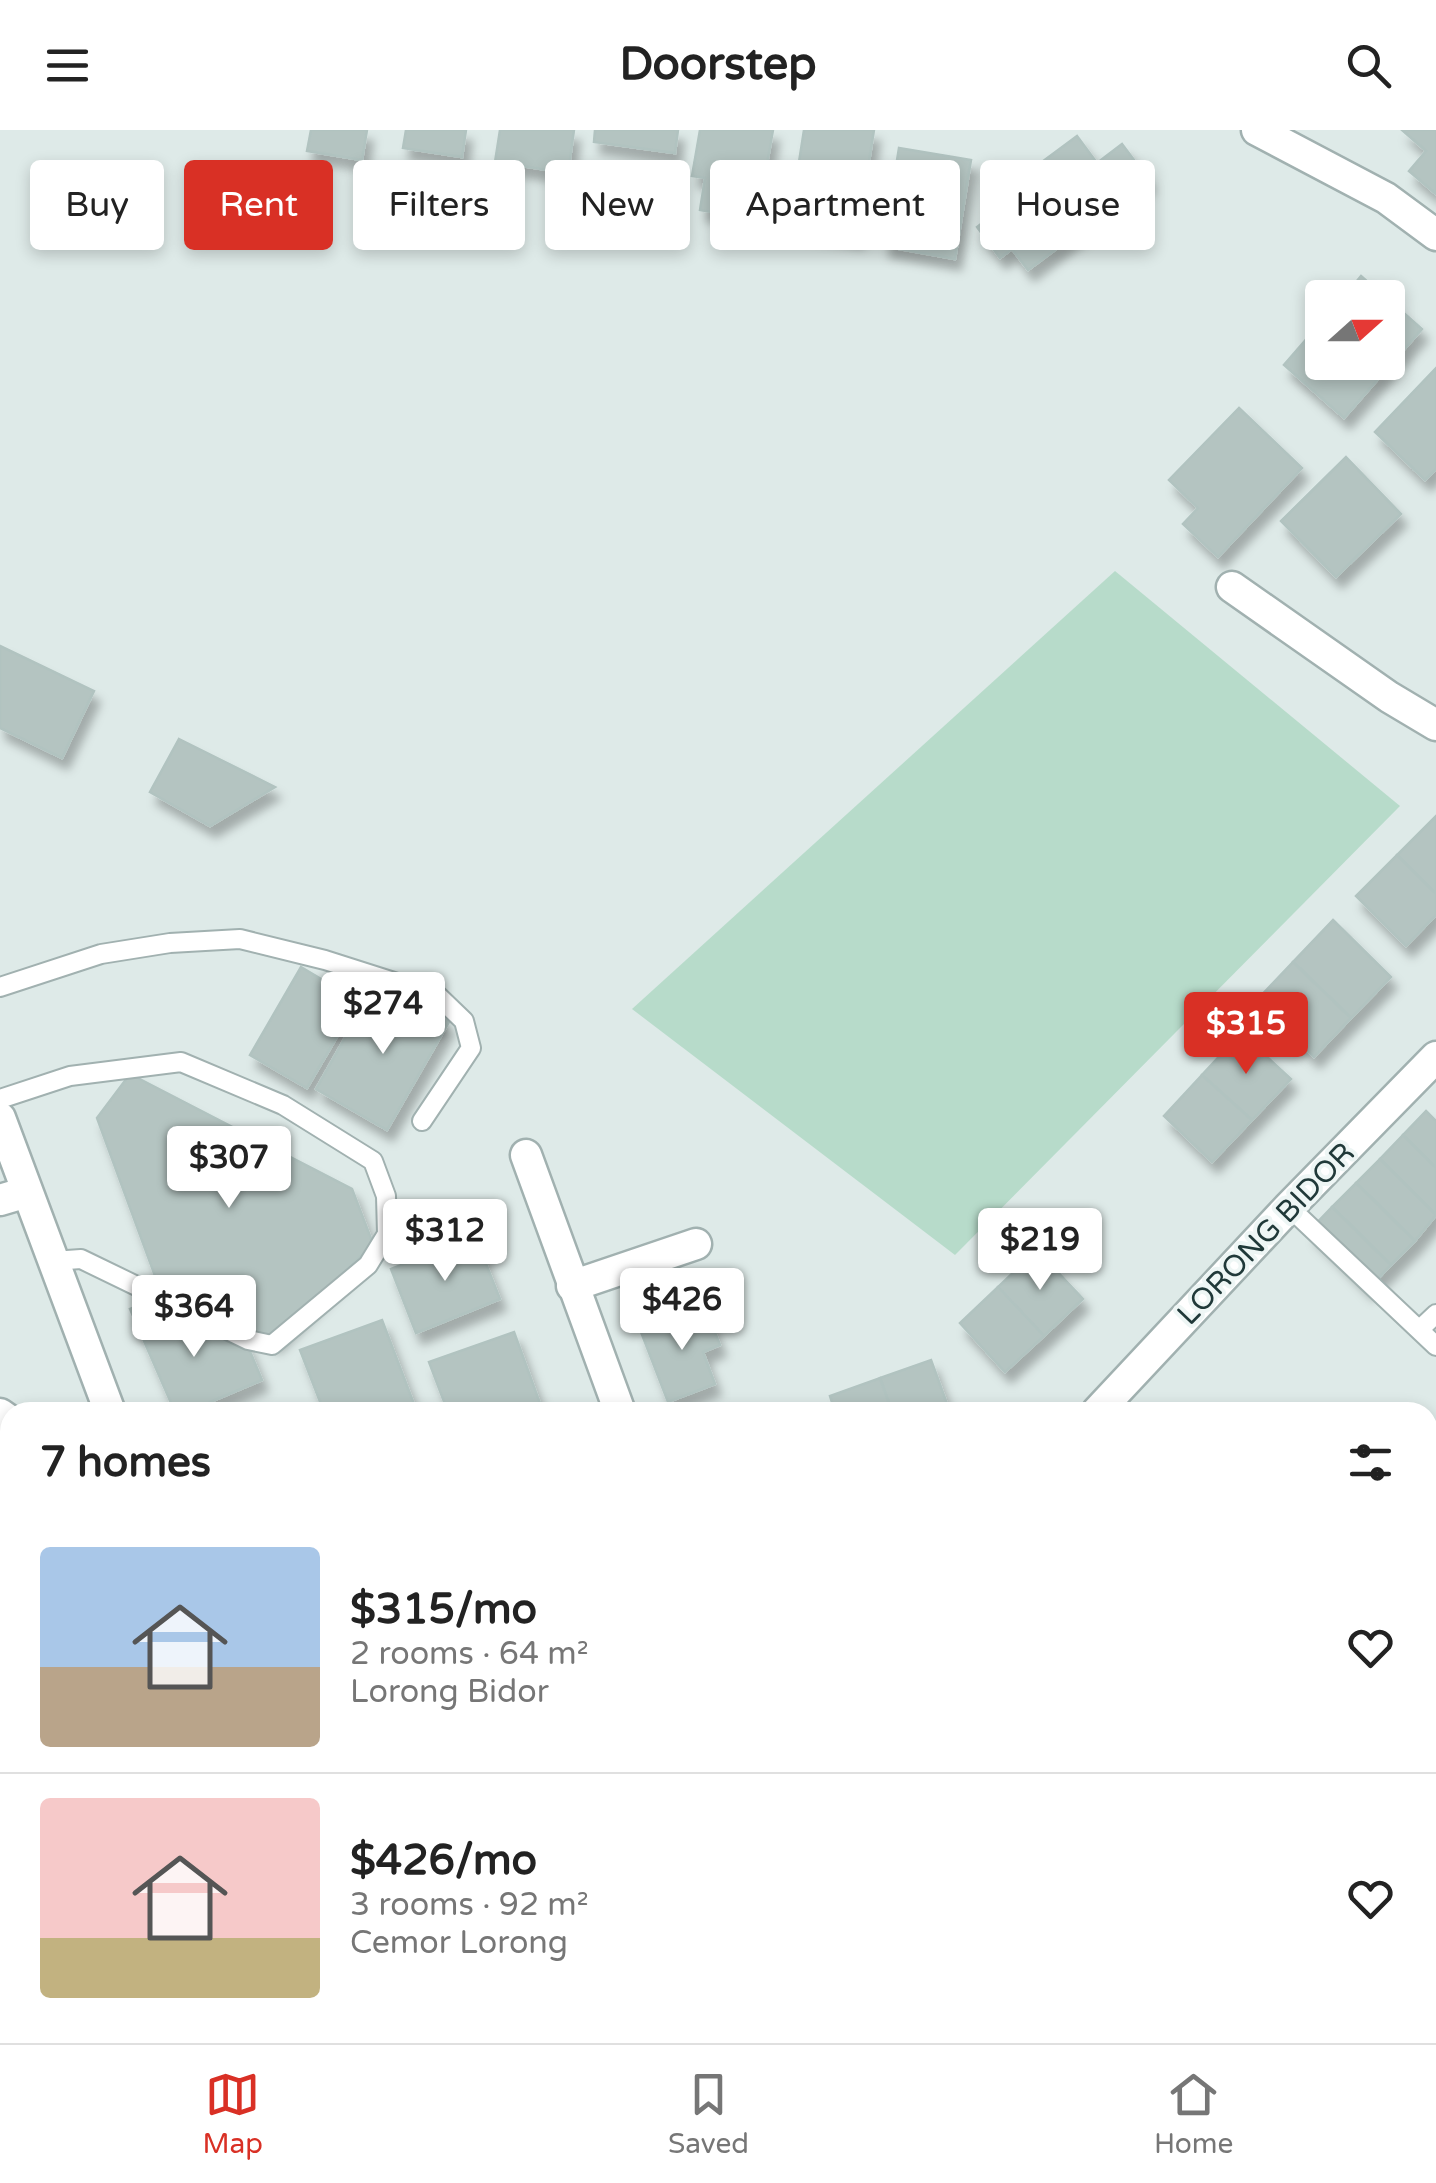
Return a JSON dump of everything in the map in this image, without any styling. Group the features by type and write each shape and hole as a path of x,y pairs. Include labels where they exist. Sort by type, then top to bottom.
{"street":[{"path":"1257,130 1386,198 1436,235"},
{"path":"1232,587 1388,697 1436,725"},
{"name":"LORONG BIDOR","path":"1106,1402 1289,1207 1436,1058"},
{"path":"0,1118 14,1196 53,1261 106,1402"},
{"path":"526,1155 616,1402"},
{"path":"572,1286 696,1244"}],"lane":[{"path":"0,986 101,954 170,943 240,939 386,979 438,996 464,1021 472,1048 422,1121"},
{"path":"0,1099 70,1076 182,1062 283,1105 373,1161 386,1196 387,1234 368,1265 272,1345 248,1340 81,1258 53,1261"},
{"path":"1289,1207 1436,1346"},
{"path":"1420,1330 1436,1314"}],"green space":[{"path":"1115,571 1400,806 955,1255 632,1009"}],"building":[{"path":"311,130 367,130 362,160 307,151"},
{"path":"406,130 466,130 462,157 403,148"},
{"path":"500,130 574,130 570,160 545,160 545,170 525,167 525,160 495,160"},
{"path":"595,130 678,130 675,153 594,142"},
{"path":"700,130 773,130 768,160 710,160 710,212 700,210 705,178 692,176"},
{"path":"804,130 874,130 869,160 799,160"},
{"path":"1402,130 1436,130 1436,194 1409,171 1426,151"},
{"path":"1077,136 1095,160 1045,160"},
{"path":"1122,144 1134,160 1101,160"},
{"path":"899,148 971,160 960,228 960,160 897,160"},
{"path":"905,250 956,250 955,259"},
{"path":"994,250 1011,250 1000,258"},
{"path":"1013,250 1055,250 1028,270"},
{"path":"1405,314 1422,329 1405,348"},
{"path":"1305,341 1305,380 1377,380 1344,418 1284,365"},
{"path":"1436,368 1436,469 1425,480 1375,432"},
{"path":"1239,408 1302,468 1218,557 1183,524 1198,508 1169,480"},
{"path":"1346,457 1401,514 1336,577 1281,521"},
{"path":"0,646 94,691 62,758 0,728"},
{"path":"179,739 275,787 210,826 150,792"},
{"path":"1436,816 1436,894 1397,855"},
{"path":"1397,855 1436,894 1436,915 1406,946 1356,896"},
{"path":"1333,920 1391,977 1351,1018 1293,962"},
{"path":"1293,962 1351,1018 1314,1057 1256,1001"},
{"path":"301,967 358,1001 307,1088 250,1055"},
{"path":"387,985 449,1022 387,1130 316,1089 363,1006 372,1011"},
{"path":"1241,1033 1291,1079 1252,1120 1202,1075"},
{"path":"130,1074 352,1189 373,1244 274,1342 158,1284 97,1118"},
{"path":"1202,1075 1252,1120 1212,1162 1164,1116"},
{"path":"1426,1111 1436,1121 1436,1168 1403,1135"},
{"path":"1403,1135 1436,1168 1436,1215 1380,1159"},
{"path":"1380,1159 1436,1215 1415,1241 1356,1183"},
{"path":"1356,1183 1415,1241 1391,1265 1332,1207"},
{"path":"1332,1207 1391,1265 1368,1289 1309,1231"},
{"path":"475,1236 500,1299 416,1333 391,1269"},
{"path":"1037,1250 1083,1299 1044,1336 998,1287"},
{"path":"998,1287 1044,1336 1005,1372 960,1323"},
{"path":"152,1300 158,1313 172,1307 181,1327 194,1321 201,1338 222,1329 246,1342 262,1380 210,1402 171,1402 130,1309"},
{"path":"705,1307 720,1345 703,1352 715,1384 668,1402 641,1332"},
{"path":"382,1320 413,1402 320,1402 300,1350"},
{"path":"514,1332 539,1402 444,1402 429,1362"},
{"path":"931,1360 946,1402 888,1402 880,1378"},
{"path":"880,1378 888,1402 832,1402 830,1396"}]}
